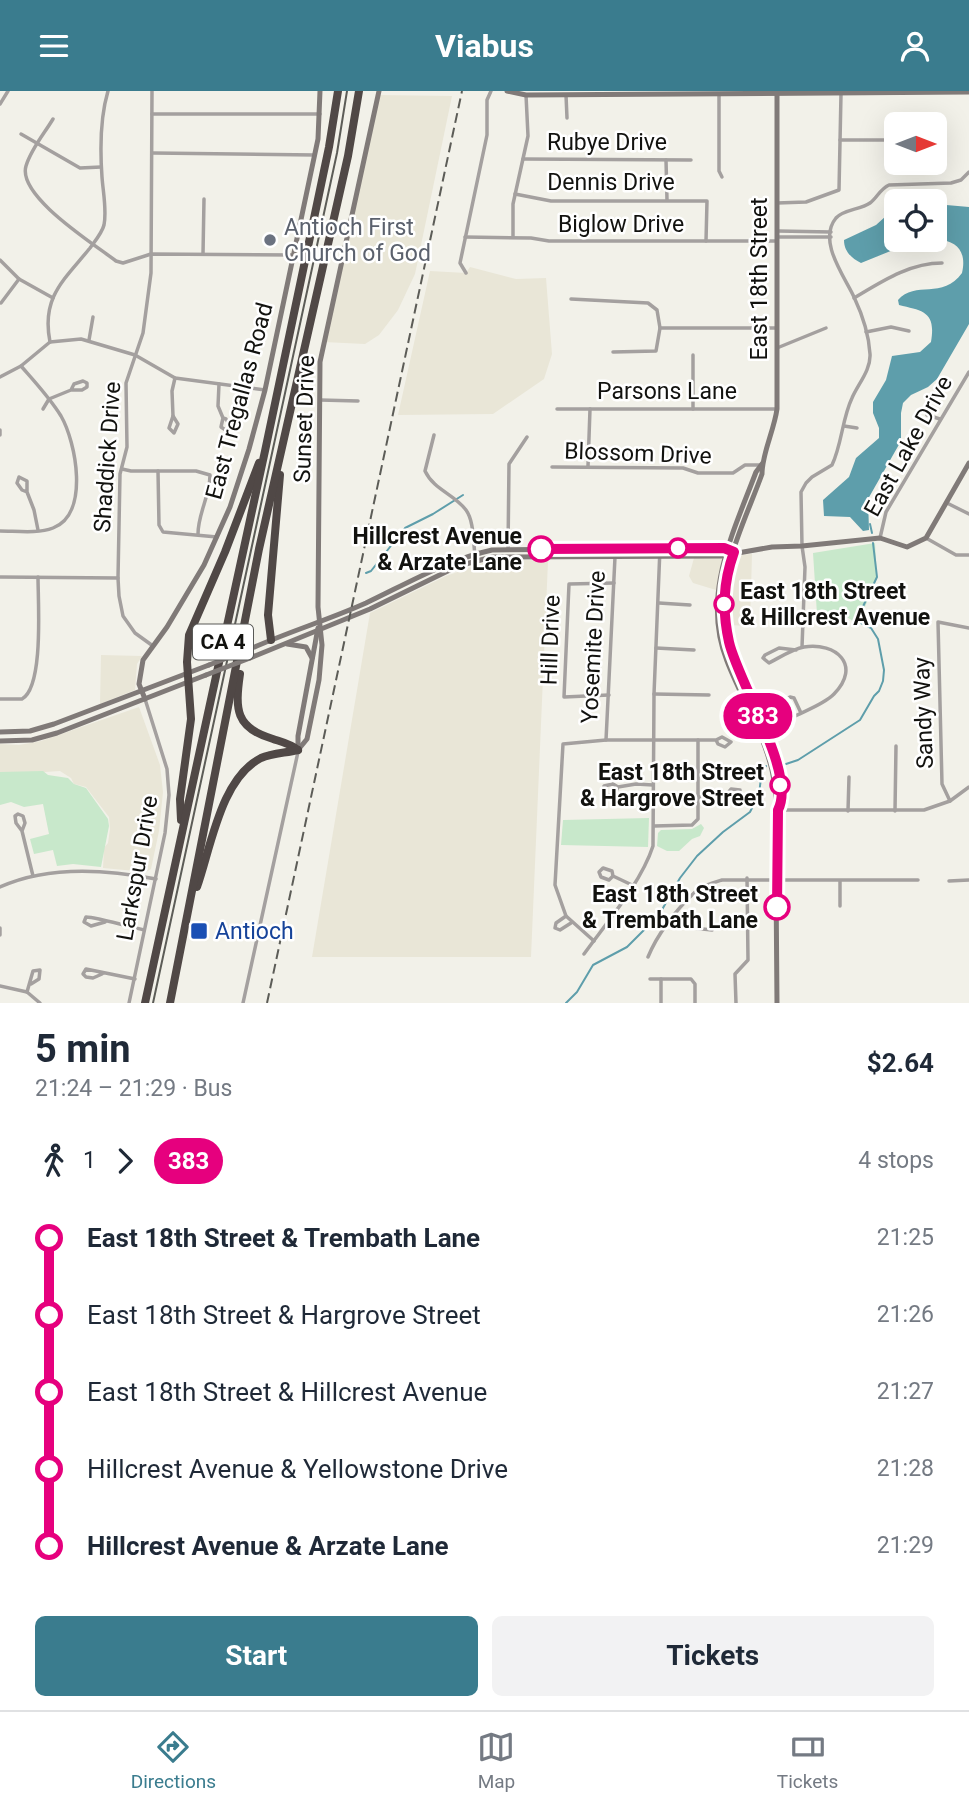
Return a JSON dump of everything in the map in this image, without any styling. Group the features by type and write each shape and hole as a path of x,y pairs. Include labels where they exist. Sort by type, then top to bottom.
{"highway":[{"name":"CA 4","path":"145,1003 329,147 338,91"},
{"name":"CA 4","path":"170,1003 247,610 286,425 348,156 359,91"},
{"path":"271,639 268,615 272,549 286,425"},
{"path":"181,834 180,799 191,719 188,683 189,635 264,451"},
{"path":"247,610 237,693 238,711 244,724 253,731 290,744 298,750"},
{"path":"187,917 231,787 239,776 260,759 298,750"}],"main road":[{"name":"East Tregallas Road","path":"145,699 139,684 140,667 186,595 217,537 246,459 265,390 315,155 320,91"},
{"name":"Sunset Drive","path":"319,629 320,362 379,91"},
{"path":"508,91 526,95 969,92"},
{"name":"East 18th Street","path":"777,93 777,409 775,427 762,464 756,472 729,552 723,598 726,628 736,664 774,755 780,785 776,880 777,1003"},
{"path":"508,552 660,556 880,538 907,547 926,538 969,463"},
{"path":"0,732 30,731 54,725 368,602 445,564 508,552 660,548 729,552"},
{"path":"0,741 38,739 188,683 370,609 475,557"},
{"path":"298,750 298,736 319,629"},
{"path":"298,750 307,739 319,680 322,645 319,629"},
{"path":"285,644 306,647 313,661"}],"street":[{"path":"0,104 8,91"},
{"path":"50,342 48,309 53,298 64,276 104,227 100,147 104,102 108,91"},
{"name":"Shaddick Drive","path":"152,91 151,274 143,333 126,383 127,447 122,469 118,578 123,616 135,633 153,646"},
{"path":"466,273 460,263 487,135 487,100 491,91"},
{"path":"719,94 719,171 722,177"},
{"path":"777,203 806,202 839,190 841,94"},
{"path":"513,237 515,194 528,137 526,95"},
{"path":"566,95 567,118"},
{"path":"152,114 320,114"},
{"path":"54,119 26,167 26,180 32,192 55,214 116,261 123,263 151,254 294,255"},
{"path":"21,134 80,168 101,167"},
{"path":"841,140 884,140"},
{"path":"152,153 315,155"},
{"name":"Rubye Drive","path":"523,159 691,160"},
{"path":"666,160 667,200"},
{"path":"802,647 805,567 802,546 802,492 811,477 832,465 850,400 869,365 870,355 855,298 832,256 831,235 835,220 840,215 871,202 882,188 889,185 951,183 968,175"},
{"name":"Dennis Drive","path":"515,194 551,201 707,201 706,241"},
{"path":"203,254 204,199"},
{"name":"Biglow Drive","path":"465,237 513,237 549,241 706,241 831,235"},
{"path":"0,260 19,279 53,298"},
{"path":"855,298 896,274 932,263 942,263"},
{"path":"1,303 19,279"},
{"path":"571,299 648,303 657,310 660,328 656,351 613,352"},
{"path":"89,340 93,317"},
{"path":"866,332 891,327 909,331"},
{"path":"660,328 777,328"},
{"path":"777,348 826,328"},
{"path":"0,377 21,366 50,342 64,339 89,340 135,355 175,377 265,390"},
{"path":"692,409 693,355"},
{"path":"0,531 54,528 66,520 73,508 76,491 74,454 62,418 21,366"},
{"name":"East Lake Drive","path":"880,538 886,512 969,372"},
{"path":"173,416 172,391 175,377"},
{"path":"219,384 218,406 223,418"},
{"path":"43,409 49,399 71,390"},
{"path":"320,400 358,401"},
{"name":"Parsons Lane","path":"557,409 777,409"},
{"path":"588,467 590,409"},
{"path":"927,415 940,419"},
{"path":"844,426 857,428"},
{"path":"434,435 425,471 430,482 465,509 470,519 475,557"},
{"path":"508,552 509,464 527,437"},
{"name":"Blossom Drive","path":"552,467 683,468 698,473 733,473 745,465 762,464"},
{"path":"122,469 196,471 210,475 209,487 198,520 198,534"},
{"path":"158,471 160,529 167,534 217,537"},
{"path":"27,492 38,530"},
{"path":"947,503 969,514"},
{"path":"926,538 956,555 969,555"},
{"path":"584,954 632,885 649,858 653,846 654,694 660,548"},
{"name":"Yosemite Drive","path":"606,740 615,555"},
{"path":"0,577 118,578"},
{"path":"0,699 22,699 30,691 37,661 38,577"},
{"name":"Hill Drive","path":"609,695 564,697 569,584 614,583"},
{"path":"659,603 690,605"},
{"name":"Sandy Way","path":"950,801 942,784 938,622 969,628"},
{"path":"796,650 779,649 764,658 769,663 796,650 802,647 820,647 842,656 846,661 847,673 836,692 801,713 788,717 781,703 790,697 794,698 801,713"},
{"path":"656,648 694,650"},
{"path":"654,694 709,695"},
{"name":"Larkspur Drive","path":"130,1003 166,826 168,775 145,699"},
{"path":"594,941 566,916 555,885 564,744 606,740 716,740"},
{"path":"654,826 692,825 698,819 698,740"},
{"path":"895,811 896,746"},
{"path":"243,1003 298,750"},
{"path":"848,811 849,777"},
{"path":"618,787 653,785"},
{"path":"778,810 923,810 950,801 969,787"},
{"path":"698,797 726,795"},
{"path":"22,831 34,877"},
{"path":"0,887 34,877 71,871 156,879"},
{"path":"613,876 632,885"},
{"path":"736,1003 735,974 748,960 747,878"},
{"path":"648,957 653,944 694,893 706,885 722,880 918,880"},
{"path":"949,880 969,880"},
{"path":"840,881 840,906"},
{"path":"676,915 693,928 712,930"},
{"path":"566,916 556,923 555,928 560,930 571,923"},
{"path":"105,922 91,926 84,923 85,918 89,917 145,930"},
{"path":"0,928 0,935"},
{"path":"102,974 135,979"},
{"path":"650,979 691,979 695,984 695,1003"},
{"path":"661,979 661,1003"},
{"path":"27,992 31,984"},
{"path":"0,986 27,992 40,1003"}],"shaded area":[{"path":"378,95 452,96 415,274 398,310 379,335 365,344 324,342"},
{"path":"470,267 516,279 546,278 552,354 544,379 493,414 398,415 430,271 466,273"},
{"path":"752,554 750,626 727,625 726,593 693,583 689,576 694,558"},
{"path":"548,561 531,957 312,957 370,613 446,576 486,562"},
{"path":"101,655 142,656 137,664 135,690 100,704"},
{"path":"139,707 160,765 163,792 151,869 146,872 103,868 104,848 108,843 110,829 109,817 86,787 74,784 71,778 60,771 0,775 0,744 19,745 41,741"}],"green space":[{"path":"875,543 877,578 857,626 844,616 817,614 813,553"},
{"path":"43,771 48,775 68,778 74,784 86,788 108,819 101,867 73,864 57,866 53,850 34,854 30,839 49,834 43,804 24,807 11,802 0,805 0,772"},
{"path":"649,818 648,847 561,845 563,820"},
{"path":"701,824 704,828 700,836 692,839 679,851 667,851 657,846 658,833 661,830 692,829"}],"water":[{"path":"947,205 969,207 969,324 937,379 903,403 901,441 868,499 869,530 863,531 850,517 824,516 823,500 849,477 856,458 879,438 873,402 886,380 892,356 920,352 931,342 930,319 921,311 899,305 898,300 912,291 946,286 962,273 963,259 959,248 949,242"},
{"path":"884,218 884,252 888,252 861,263 847,251 844,240 876,225"}],"waterway":[{"path":"366,573 371,571 405,528 463,495"},
{"path":"870,524 872,533"},
{"path":"786,764 798,760 860,720 883,681 884,670 878,639 871,628 859,622 858,617 877,577 873,543"},
{"path":"566,1003 577,992 593,965 627,947 659,915 680,878 697,856 750,812 759,794 762,770 766,766"}],"tram line":[{"path":"153,1003 337,153 347,91"}],"railway":[{"path":"267,1003 462,91"}],"bus line":[{"name":"383","path":"541,549 724,548 734,552 725,580 723,598 729,645 774,755 780,785 777,907"}],"place":[{"name":"Antioch First Church of God","path":"270,240"},
{"name":"Hillcrest Avenue & Arzate Lane","path":"541,549"},
{"name":"East 18th Street & Hillcrest Avenue","path":"724,604"},
{"name":"East 18th Street & Hargrove Street","path":"780,785"},
{"name":"East 18th Street & Trembath Lane","path":"777,907"},
{"name":"Antioch","path":"199,931"}]}
